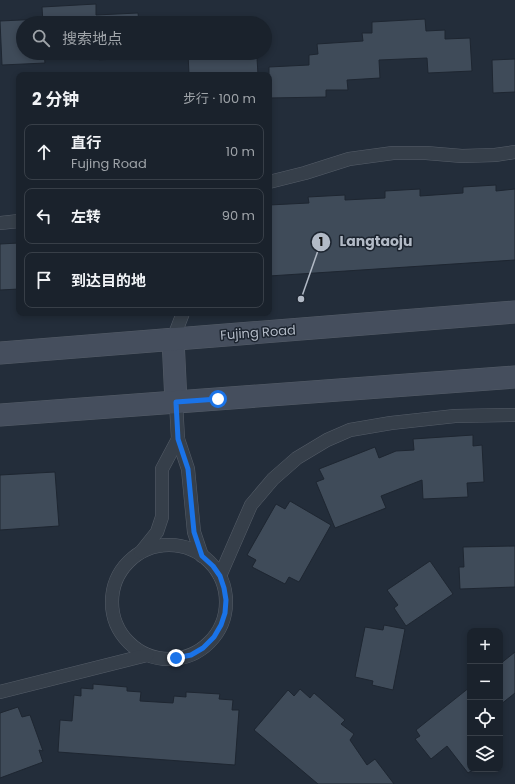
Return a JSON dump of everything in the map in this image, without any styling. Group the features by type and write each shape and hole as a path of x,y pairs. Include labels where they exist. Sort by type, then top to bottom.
{"main road":[{"name":"Fujing Road","path":"0,352 515,312"},
{"path":"173,339 176,402"},
{"path":"0,415 515,377"}],"lane":[{"path":"272,181 349,159 393,153 426,153 462,156 495,155 515,152"},
{"path":"0,223 16,221"},
{"path":"173,339 182,316"},
{"path":"176,402 178,439 188,469 194,532 202,556"},
{"path":"220,576 251,506 274,479 297,458 326,440 350,430 391,423 455,416 515,415"},
{"path":"141,552 153,548 180,546 192,550 202,556 213,566 220,576 226,600 225,613 221,625 214,637 203,648 191,655 176,658 162,658 147,655 135,648 124,638 112,611 112,596 116,582 122,570 130,560 141,552 156,532 162,517 162,469 178,439"},
{"path":"0,692 147,655"}],"building":[{"path":"96,4 96,15 138,13 138,16 43,16 42,7"},
{"path":"425,19 426,31 445,30 445,39 470,38 472,71 428,73 427,58 379,60 380,78 347,80 348,90 326,90 326,97 272,98 272,72 269,72 269,67 309,65 309,55 318,54 317,44 363,41 362,33 372,33 372,22"},
{"path":"16,20 16,60 45,60 45,63 2,65 0,21"},
{"path":"515,59 515,92 493,93 492,60"},
{"path":"188,60 257,60 258,72 189,72"},
{"path":"496,185 496,191 515,189 515,260 272,276 272,205 309,203 308,197 345,195 345,200 385,198 385,191 420,189 420,196 463,193 463,187"},
{"path":"16,243 16,289 0,290 0,244"},
{"path":"473,435 473,446 482,445 484,482 467,483 468,497 423,499 422,480 381,496 386,508 335,528 316,482 324,479 319,469 375,447 379,458 396,451 414,450 413,439"},
{"path":"55,472 59,526 0,530 0,475"},
{"path":"290,501 331,525 299,582 289,577 285,584 252,567 256,560 247,555 276,504 285,509"},
{"path":"515,546 515,587 460,589 459,567 464,567 463,547"},
{"path":"430,561 453,594 406,626 394,608 398,605 387,590"},
{"path":"384,625 405,629 393,690 372,685 373,681 355,677 365,627 383,630"},
{"path":"515,652 515,693 503,703 503,664 503,662"},
{"path":"93,684 127,687 127,691 141,692 140,701 173,703 174,696 186,697 186,692 220,694 219,699 233,700 232,710 239,710 235,765 58,752 60,720 72,721 74,695 81,696 81,688 93,689"},
{"path":"300,689 310,698 314,693 345,720 341,724 354,734 350,740 367,765 375,759 394,784 318,784 254,730 288,690 294,696"},
{"path":"467,689 467,772 447,746 431,759 415,739 420,736 416,730"},
{"path":"18,707 22,717 30,715 43,751 39,750 43,762 0,778 0,713"}],"place":[{"name":"Langtaoju","path":"301,299"}],"route":[{"path":"176,658 191,655 203,648 214,637 221,625 225,613 226,600 220,576 213,566 202,556 194,532 188,469 178,439 176,402 218,399"}]}
